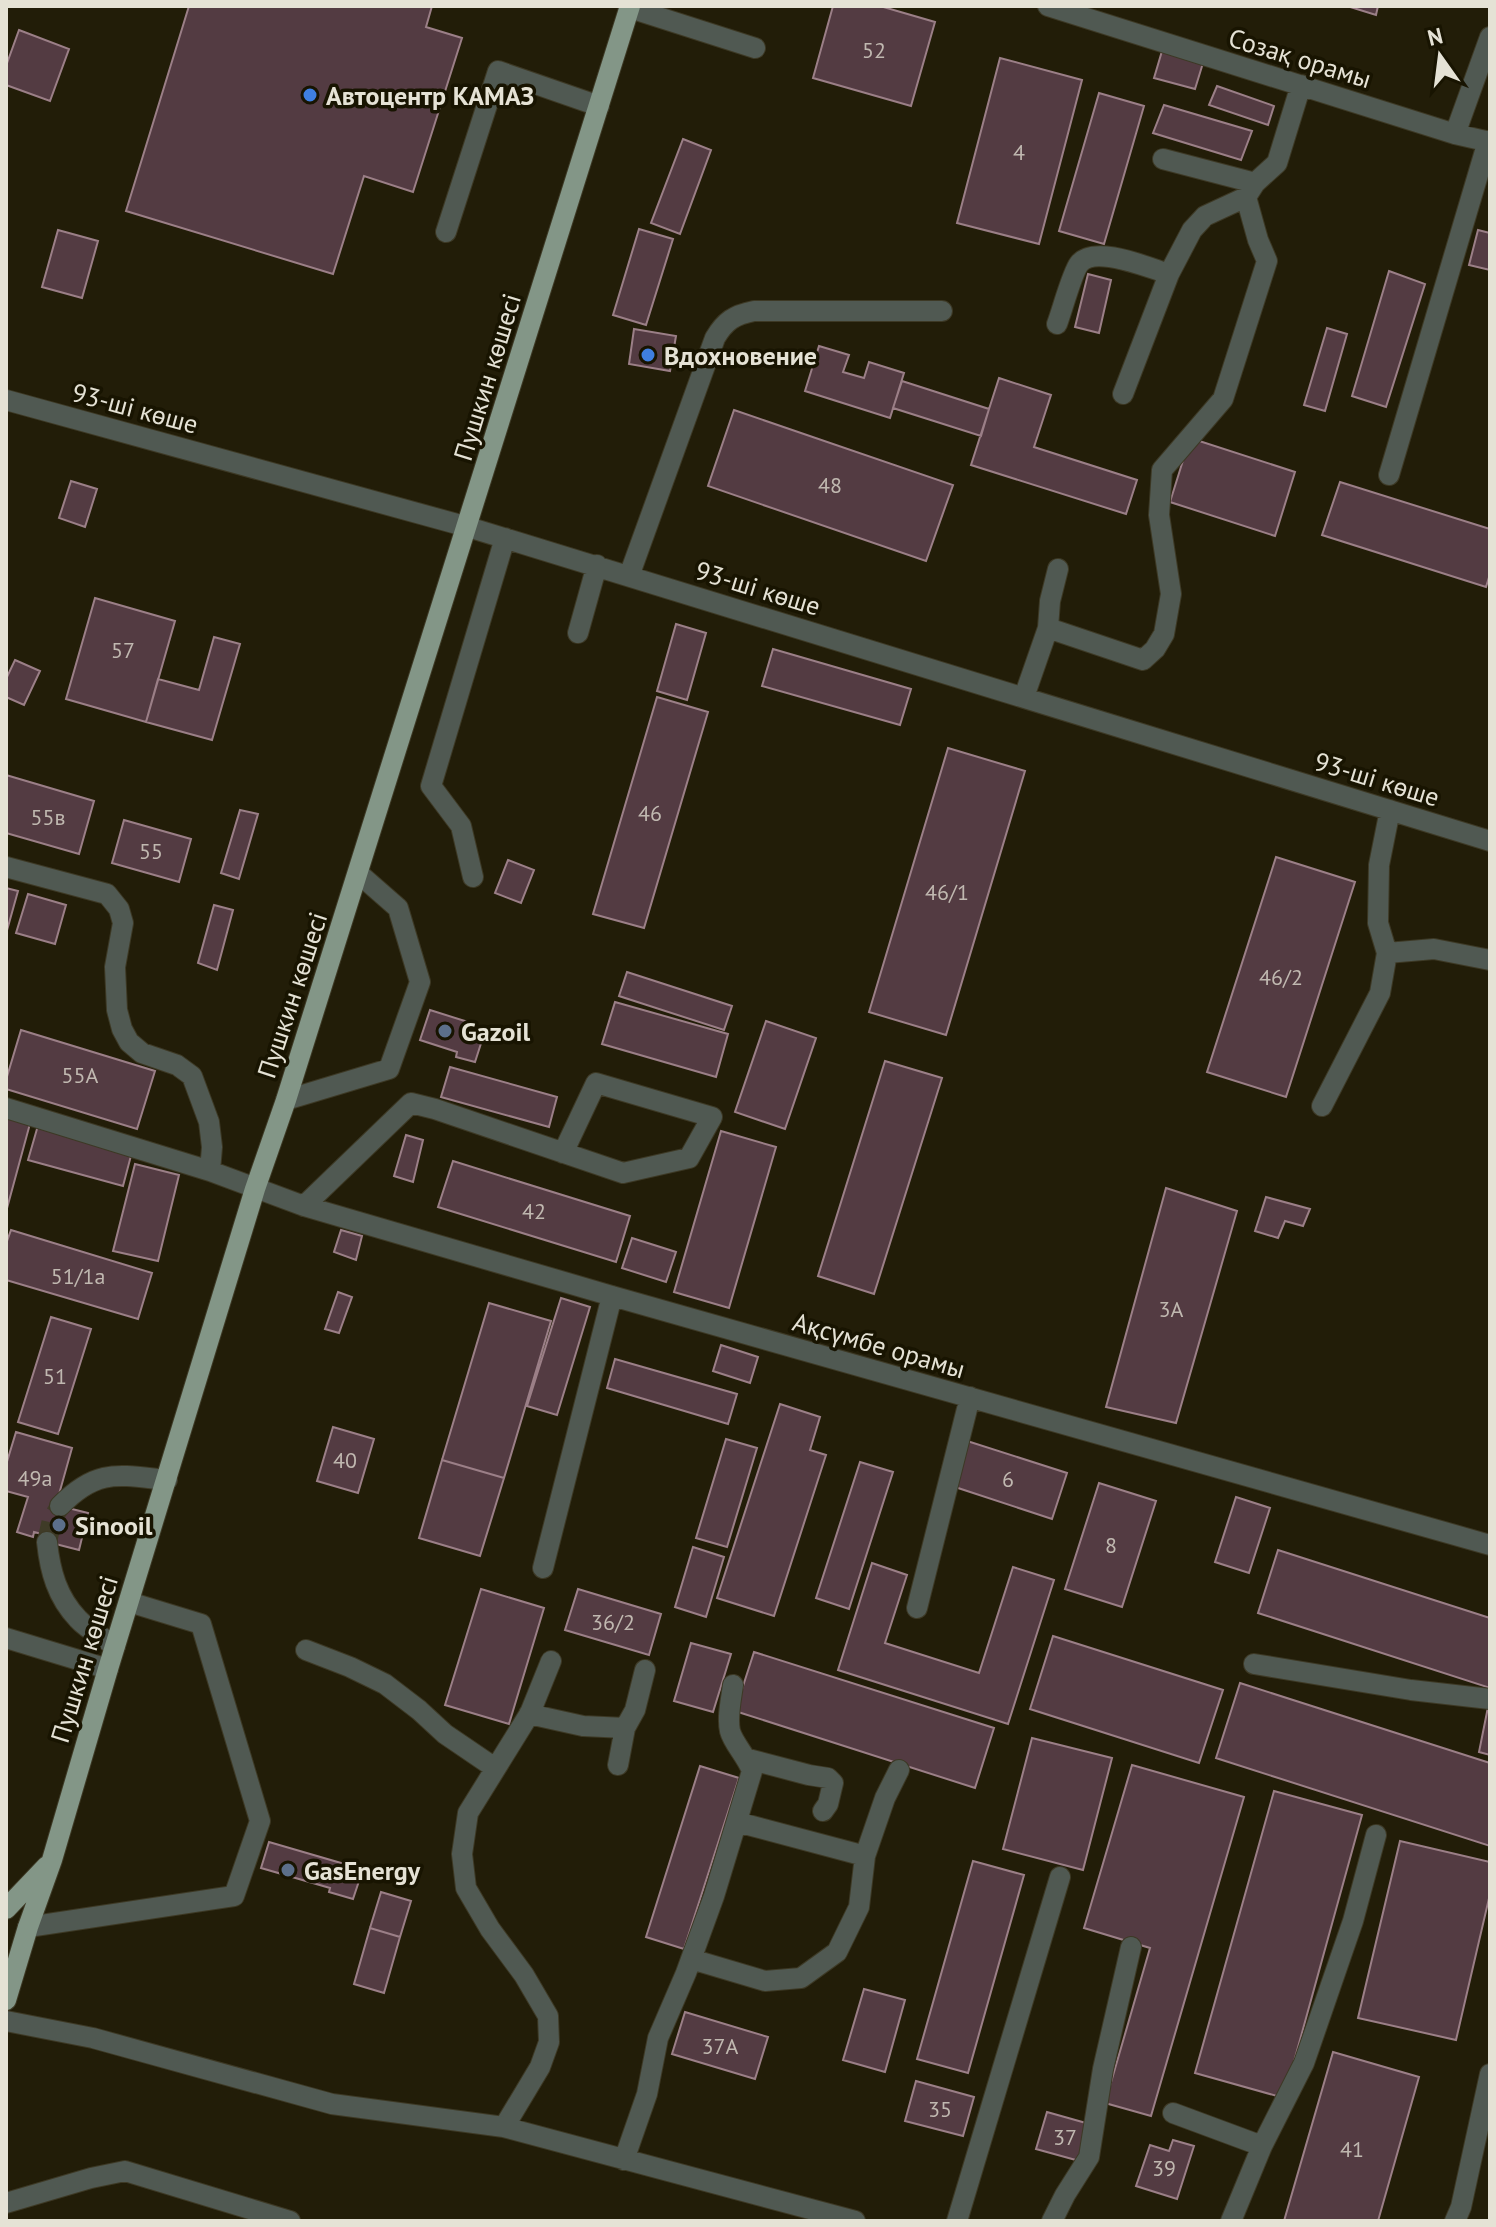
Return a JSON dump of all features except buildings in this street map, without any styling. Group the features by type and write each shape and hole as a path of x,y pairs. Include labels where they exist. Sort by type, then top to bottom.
{"main road":[{"name":"Пушкин көшесі","path":"6,2000 52,1860 255,1189 468,527 630,7"},
{"path":"6,1909 52,1860"}],"lane":[{"name":"Созақ орамы","path":"1048,6 1489,142"},
{"path":"630,7 755,48"},
{"path":"1455,134 1490,37"},
{"path":"446,232 498,71 599,106"},
{"path":"1123,394 1169,274 1192,230 1205,216 1251,190 1277,163 1301,85"},
{"path":"1389,475 1489,142"},
{"path":"1163,159 1251,190"},
{"path":"1048,628 1143,660 1155,649 1164,634 1171,594 1159,515 1162,470 1223,399 1267,261 1258,240 1251,190"},
{"path":"1057,324 1079,263 1092,255 1169,274"},
{"path":"629,576 715,338 724,323 737,314 754,311 942,311"},
{"name":"93-ші көше","path":"6,400 597,565 1490,841"},
{"path":"473,877 461,826 431,786 505,538"},
{"path":"578,633 597,565"},
{"path":"1024,697 1048,628 1050,601 1058,569"},
{"path":"1322,1106 1380,993 1387,953 1378,923 1379,865 1390,810"},
{"path":"6,867 107,894 119,909 123,923 115,967 117,1010 122,1029 129,1042 142,1053 177,1065 192,1076 209,1122 212,1147 210,1171"},
{"path":"286,1100 389,1069 420,982 398,908 358,873"},
{"path":"1387,953 1434,949 1490,960"},
{"path":"304,1206 411,1103 623,1173 689,1158 712,1117 596,1083 563,1153"},
{"name":"Ақсүмбе орамы","path":"6,1108 210,1171 304,1206 1490,1545"},
{"path":"543,1568 612,1296"},
{"path":"917,1608 970,1397"},
{"path":"60,1506 77,1489 95,1480 122,1475 167,1480"},
{"path":"47,1542 57,1590 79,1620 115,1646"},
{"path":"28,1927 234,1896 260,1821 201,1624 129,1602"},
{"path":"6,1638 108,1669"},
{"path":"306,1650 385,1684 445,1734 495,1768"},
{"path":"504,2127 540,2067 549,2042 548,2016 466,1888 462,1854 468,1813 529,1714 551,1661"},
{"path":"1254,1664 1411,1690 1490,1699"},
{"path":"618,1765 625,1728 635,1710 645,1670"},
{"path":"624,2160 647,2094 658,2038 691,1959 752,1771 748,1759 730,1733 733,1685"},
{"path":"529,1714 583,1726 625,1728"},
{"path":"748,1759 828,1778 833,1783 823,1811"},
{"path":"691,1959 765,1981 801,1978 837,1952 859,1907 865,1856 885,1798 899,1770"},
{"path":"737,1822 865,1856"},
{"path":"1231,2221 1262,2146 1304,2063 1353,1921 1376,1835"},
{"path":"957,2221 1060,1877"},
{"path":"1052,2221 1089,2157 1103,2069 1131,1947"},
{"path":"6,2021 93,2038 332,2104 504,2127 855,2221"},
{"path":"1455,2221 1461,2207 1490,2074"},
{"path":"1173,2113 1262,2146"},
{"path":"6,2203 125,2171 290,2221"}],"tunnel":[{"path":"47,1542 52,1520 60,1506"}],"place":[{"name":"Автоцентр КАМАЗ","path":"310,95"},
{"name":"Вдохновение","path":"648,355"},
{"name":"Gazoil","path":"445,1031"},
{"name":"Sinooil","path":"59,1525"},
{"name":"GasEnergy","path":"288,1870"}]}
